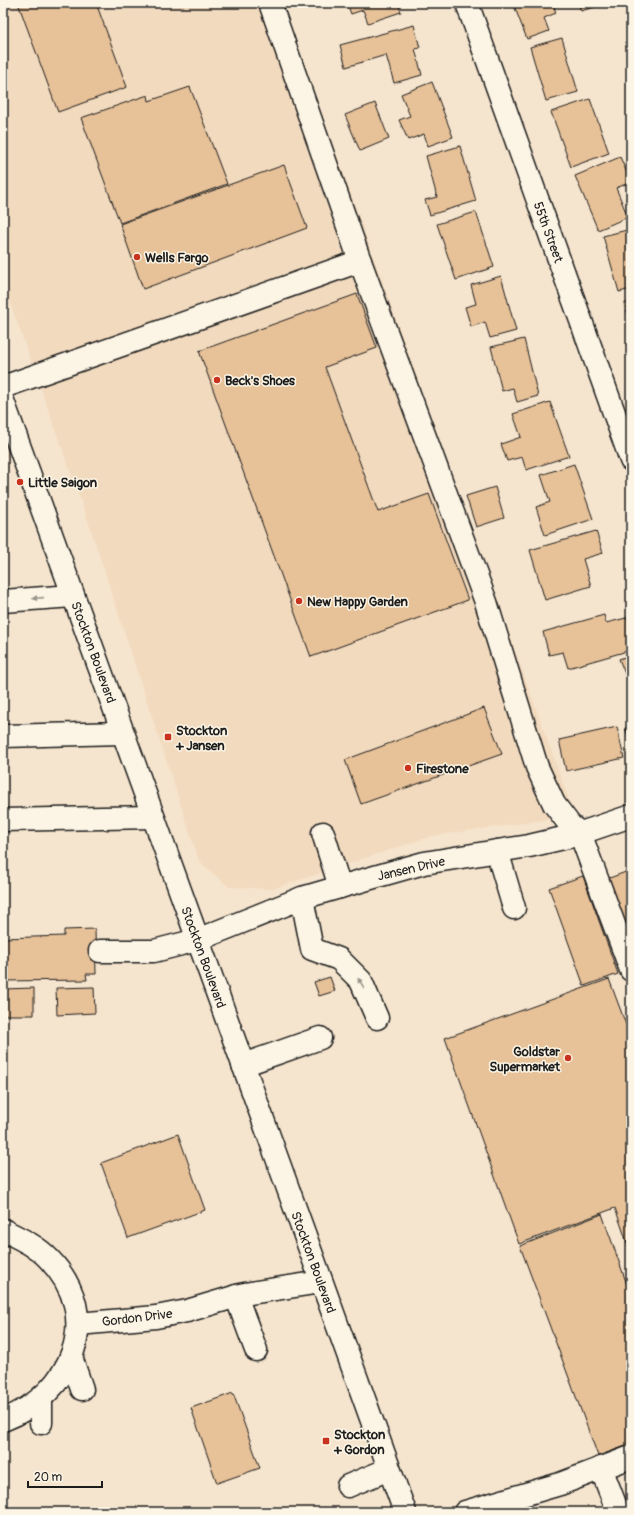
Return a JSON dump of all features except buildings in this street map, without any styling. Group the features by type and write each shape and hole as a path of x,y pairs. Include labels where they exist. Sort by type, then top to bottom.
{"street":[{"path":"270,3 360,261 486,602 537,767 554,804 570,825 580,833 631,970"},
{"name":"55th Street","path":"467,3 631,460"},
{"path":"3,387 360,261"},
{"name":"Stockton Boulevard","path":"3,401 405,1512"},
{"path":"3,601 73,596"},
{"path":"3,736 122,733"},
{"name":"Jansen Drive","path":"100,951 154,951 197,940 302,898 424,863 529,846 580,833 631,816"},
{"path":"3,820 153,817"},
{"path":"323,833 340,887"},
{"path":"497,852 514,908"},
{"path":"302,898 312,949 339,959 361,981 377,1018"},
{"path":"243,1065 320,1038"},
{"path":"3,1230 28,1243 49,1259 66,1280 73,1296 78,1324 75,1346 67,1369 50,1390 29,1407 3,1420"},
{"name":"Gordon Drive","path":"78,1324 156,1317 187,1311 236,1296 321,1282"},
{"path":"236,1296 256,1350"},
{"path":"71,1357 82,1389"},
{"path":"40,1398 41,1423"},
{"path":"472,1511 560,1484 631,1457"},
{"path":"601,1468 618,1512"},
{"path":"348,1486 389,1469"}],"shaded area":[{"path":"3,3 282,3 573,811 545,820 432,836 272,889 229,887 199,861 89,524 3,283"}],"place":[{"name":"Wells Fargo","path":"137,257"},
{"name":"Beck's Shoes","path":"217,380"},
{"name":"Little Saigon","path":"20,482"},
{"name":"New Happy Garden","path":"299,601"},
{"name":"Stockton + Jansen","path":"168,737"},
{"name":"Firestone","path":"408,768"},
{"name":"Goldstar Supermarket","path":"568,1058"},
{"name":"Stockton + Gordon","path":"326,1441"}]}
